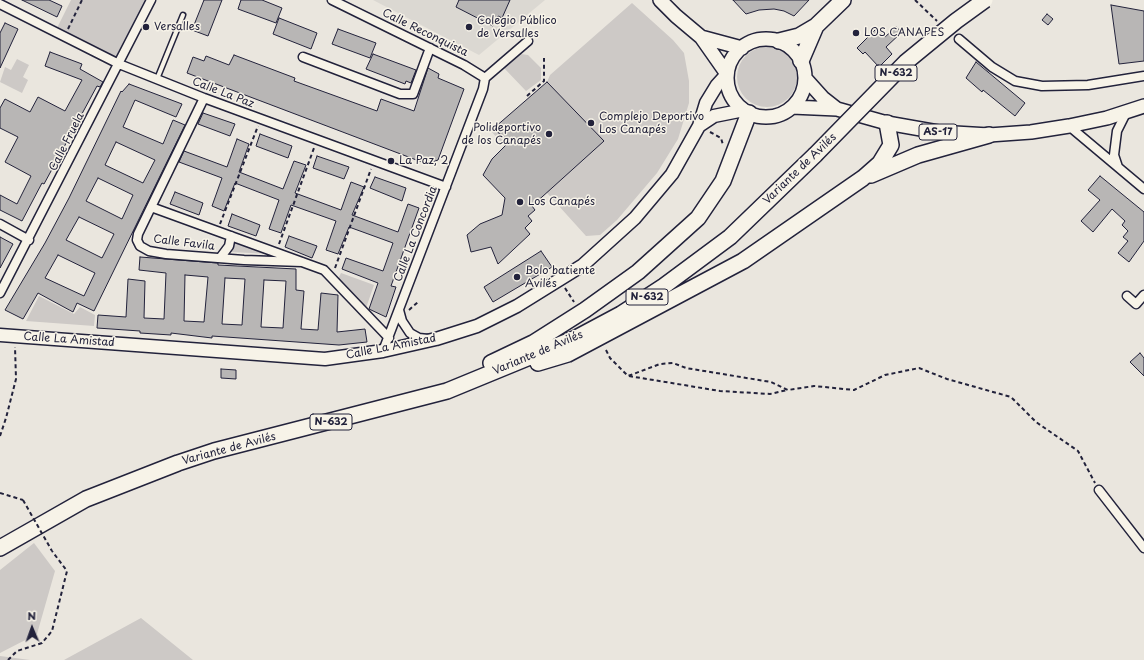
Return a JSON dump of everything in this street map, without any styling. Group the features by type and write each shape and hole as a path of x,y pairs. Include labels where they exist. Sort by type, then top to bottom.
{"highway":[{"path":"779,41 799,36 816,26 843,0"},
{"name":"Variante de Avilés","path":"0,548 86,499 178,463 214,451 447,391 576,338 621,314 658,290 730,237 815,155 906,62 956,21 985,0"},
{"path":"801,61 816,26"},
{"path":"214,451 299,422 387,399 467,374 533,343 585,310 638,272 698,218 723,181 747,112"},
{"path":"447,391 568,354 743,261 863,178 880,162 891,145 887,123"},
{"path":"863,178 918,155 989,135"}],"main road":[{"path":"660,0 701,37 728,74"},
{"path":"701,37 742,48"},
{"path":"747,112 735,101 729,89 728,74 734,57 742,48 753,42 765,39 779,41"},
{"name":"AS-17","path":"747,112 757,116 773,116 792,107 800,97 805,78 801,61 793,50 779,41"},
{"name":"Calle La Amistad","path":"0,335 325,359 383,351 436,340 477,326 517,306 583,265 635,218 672,174 698,126 706,103 716,85 728,74"},
{"name":"AS-17","path":"805,78 823,98 837,109"},
{"name":"AS-17","path":"792,107 837,109 887,123 938,132 989,135 1031,132 1069,126 1126,113 1144,106"},
{"path":"698,126 714,116 747,112"}],"street":[{"name":"Calle Fruela","path":"0,293 29,240 151,0"},
{"name":"Calle Reconquista","path":"332,0 464,65 485,78"},
{"name":"Calle La Paz","path":"0,4 119,64 204,98 446,187"},
{"path":"959,39 992,67 1015,81 1042,86 1088,85 1144,76"},
{"path":"485,78 528,41"},
{"path":"303,57 400,94 412,94 430,48"},
{"name":"Calle La Concordia","path":"383,351 446,187 485,78"},
{"name":"Calle Favila","path":"204,98 138,234 137,240 140,246 149,251 220,258 302,262"},
{"path":"1118,166 1114,155 1117,131 1126,113"},
{"path":"1069,126 1144,189"},
{"name":"Calle Favila","path":"152,207 324,270 389,338"},
{"path":"0,224 29,240"},
{"name":"Calle Favila","path":"220,258 229,246 231,236"},
{"path":"1127,296 1136,304 1144,295"},
{"path":"399,310 402,321 410,333 419,338 436,340"},
{"path":"1099,490 1144,548"}],"lane":[{"path":"157,79 183,15"}],"path":[{"path":"64,36 82,0"},
{"path":"527,96 544,81 544,58"},
{"path":"217,231 260,119"},
{"path":"698,126 721,138 724,146"},
{"path":"276,252 317,140"},
{"path":"332,278 374,160"},
{"path":"560,280 575,304"},
{"path":"0,436 16,379 14,336"},
{"path":"606,350 610,358 628,376 720,391 770,394 814,386 854,390 885,375 919,368 947,379 1011,397 1036,422 1078,451 1099,490"},
{"path":"628,376 660,364 673,363 686,368 771,382 788,390"},
{"path":"0,493 23,500 52,551 67,571 52,631 42,643 17,651 8,660"}],"shaded area":[{"path":"71,0 151,0 119,64 55,32"},
{"name":"Colegio Público de Versalles","path":"373,0 545,0 479,55"},
{"name":"Complejo Deportivo Los Canapés","path":"632,3 673,40 684,53 689,81 689,103 678,139 657,173 617,220 600,235 586,236 491,131 547,82 550,75"},
{"path":"761,47 773,47 784,52 792,60 797,71 795,89 784,102 773,107 761,107 750,102 742,94 737,83 737,71 742,60 750,52"},
{"path":"521,54 528,55 541,68 541,80 526,91 504,68"},
{"path":"17,59 29,65 23,77 28,80 22,93 0,82 5,67 11,70"},
{"path":"236,241 272,254 230,252"},
{"path":"341,273 374,285 366,308 338,279"},
{"path":"39,296 74,314 80,307 95,315 94,326 26,321"},
{"path":"34,543 55,571 37,634 0,653 0,570"},
{"path":"141,618 193,660 64,660"},
{"path":"0,656 30,660 0,660"}],"building":[{"path":"22,0 49,0 62,6 57,17"},
{"path":"204,0 222,0 208,36 192,30"},
{"path":"241,0 262,0 282,8 276,23 238,9"},
{"path":"459,0 510,0 502,18 498,16 493,26 456,7"},
{"path":"733,0 809,0 794,16 784,11 774,9 759,10 746,14"},
{"path":"1111,5 1144,11 1144,61 1119,64"},
{"path":"1047,14 1053,19 1048,25 1042,20"},
{"path":"279,18 317,33 311,49 273,34"},
{"path":"5,23 18,29 0,68 0,33"},
{"path":"896,27 902,32 886,47 892,54 879,67 865,52 863,54 857,48 877,28 885,37"},
{"path":"338,29 376,43 370,58 332,44"},
{"path":"50,52 82,64 80,69 103,82 100,87 97,86 44,184 42,183 22,221 0,210 0,195 17,204 31,176 5,162 18,137 0,128 0,108 5,99 30,112 38,97 65,111 82,80 45,66"},
{"path":"373,54 416,70 411,83 406,81 405,84 366,69"},
{"path":"234,55 295,78 294,81 377,111 381,99 414,111 428,68 439,74 438,78 464,89 438,160 427,164 187,73 193,57 204,61 206,56 229,65"},
{"path":"976,62 1025,103 1015,116 983,90 982,92 966,78"},
{"path":"547,82 604,141 532,206 535,210 528,216 532,221 525,228 530,234 498,264 491,247 471,252 467,235 480,224 502,215 505,198 483,175 492,159 508,143 494,128"},
{"path":"129,84 182,104 176,117 135,100 123,127 163,144 173,120 185,125 94,311 77,303 73,312 38,293 23,319 5,310 45,243 69,198 121,91 122,92","holes":["116,142 155,160 143,183 105,165","98,178 133,195 122,219 86,201","79,217 114,234 102,258 66,240","58,255 95,273 84,296 45,278"]},
{"path":"203,113 235,124 230,136 198,124"},
{"path":"260,134 292,146 288,158 256,146"},
{"path":"237,139 249,144 239,172 283,189 294,161 306,165 295,193 341,210 351,182 364,187 352,215 398,232 408,204 419,208 391,286 396,287 386,317 369,309 378,283 342,269 346,258 383,271 393,243 349,227 338,254 326,250 336,221 291,205 281,233 269,229 279,200 235,183 224,211 212,206 222,178 179,162 184,151 227,167"},
{"path":"317,156 349,167 344,179 313,168"},
{"path":"1100,176 1144,212 1144,241 1129,262 1118,253 1128,241 1123,237 1128,231 1122,225 1125,221 1112,209 1093,232 1081,221 1100,200 1088,190"},
{"path":"375,177 406,188 402,201 370,188"},
{"path":"175,192 203,203 199,215 170,204"},
{"path":"232,214 260,225 256,236 228,226"},
{"path":"289,236 317,246 312,258 285,247"},
{"path":"0,237 13,244 0,268"},
{"name":"Bolo batiente Avilés","path":"541,251 552,267 493,302 484,287"},
{"path":"140,257 218,263 218,265 296,269 296,290 304,291 301,329 318,330 321,293 338,295 337,332 365,329 367,342 339,345 212,336 212,338 171,333 171,335 140,333 140,331 97,328 98,315 126,317 128,279 145,281 144,318 164,319 166,273 139,270","holes":["185,275 208,277 204,322 184,321","225,278 245,279 242,325 222,324","264,280 286,281 283,328 261,327"]},
{"path":"1140,353 1144,358 1144,376 1130,362"},
{"path":"221,369 236,370 236,379 221,378"}],"place":[{"name":"Versalles","path":"146,27"},
{"name":"Colegio Público de Versalles","path":"469,27"},
{"name":"LOS CANAPES","path":"856,33"},
{"name":"Complejo Deportivo Los Canapés","path":"591,123"},
{"name":"Polideportivo de los Canapés","path":"549,134"},
{"name":"La Paz, 2","path":"391,161"},
{"name":"Los Canapés","path":"520,202"},
{"name":"Bolo batiente Avilés","path":"517,277"}]}
